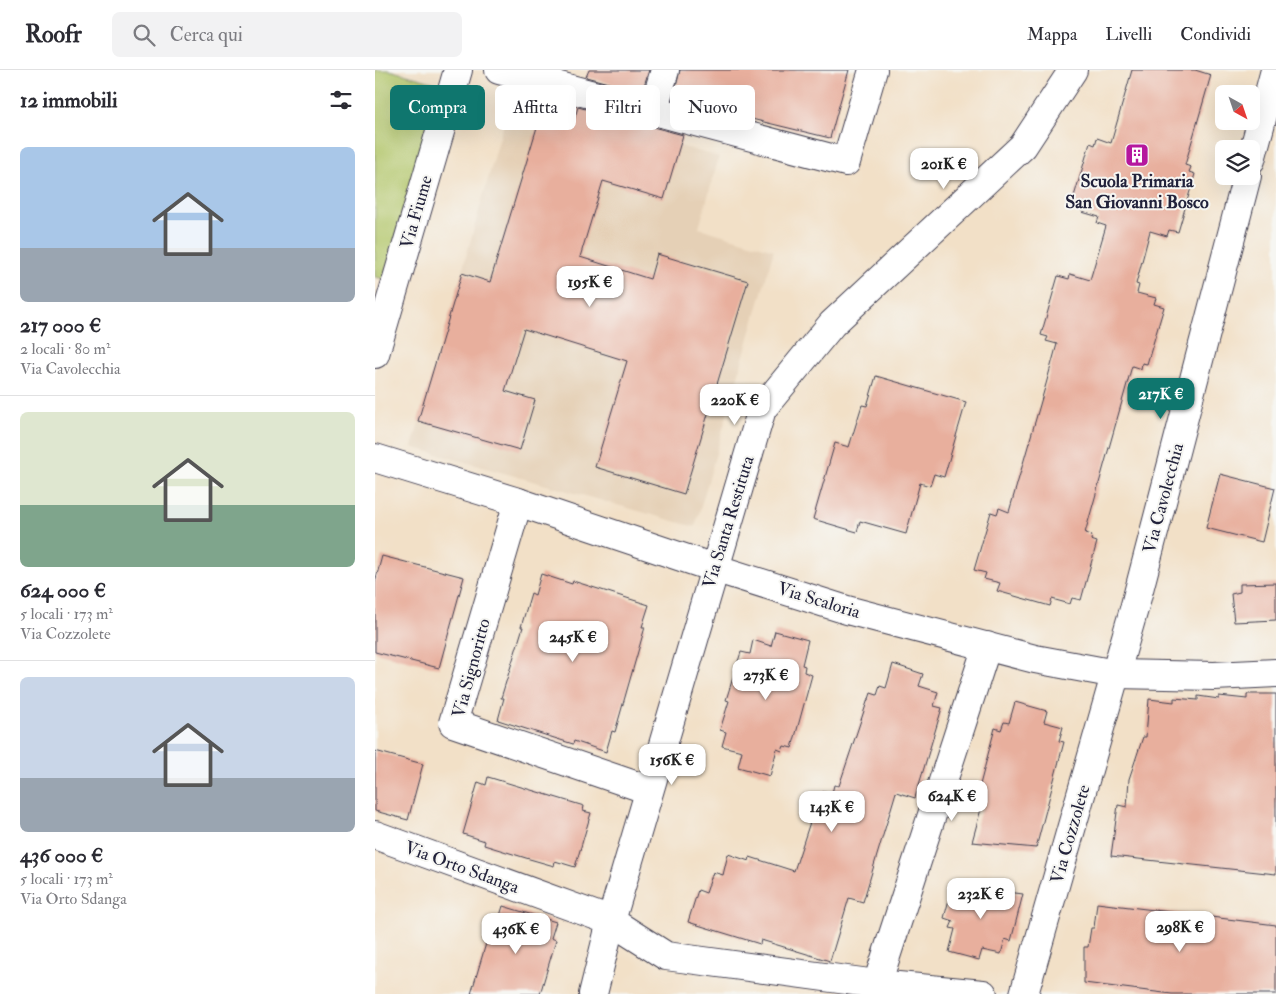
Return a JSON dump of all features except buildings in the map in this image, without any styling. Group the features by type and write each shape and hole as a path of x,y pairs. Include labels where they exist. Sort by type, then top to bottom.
{"street":[{"name":"Via Fiume","path":"375,354 383,299 459,70"},
{"path":"499,70 586,93"},
{"path":"660,87 665,70"},
{"path":"660,113 846,162 873,70"},
{"name":"Via Santa Restituta","path":"593,994 611,920 762,409 832,324 1023,146 1073,70"},
{"path":"1256,140 1275,70"},
{"name":"Via Cavolecchia","path":"1116,674 1245,185"},
{"name":"Via Scaloria","path":"375,458 518,502 714,568 856,612 1035,659 1116,674 1214,676 1276,673"},
{"name":"Via Signoritto","path":"518,502 453,722 649,790"},
{"path":"877,984 987,646"},
{"name":"Via Cozzolete","path":"1023,994 1116,674"},
{"name":"Via Orto Sdanga","path":"375,835 611,920 666,956 877,984 983,994"}],"shaded area":[{"path":"576,116 586,119 586,130 624,130 719,157 699,228 774,250 695,527 412,447 502,130 576,130"}],"green space":[{"path":"375,70 389,70 439,84 390,85 390,130 426,130 384,279 375,277"}],"place":[{"name":"Scuola Primaria San Giovanni Bosco","path":"1137,155"}]}
